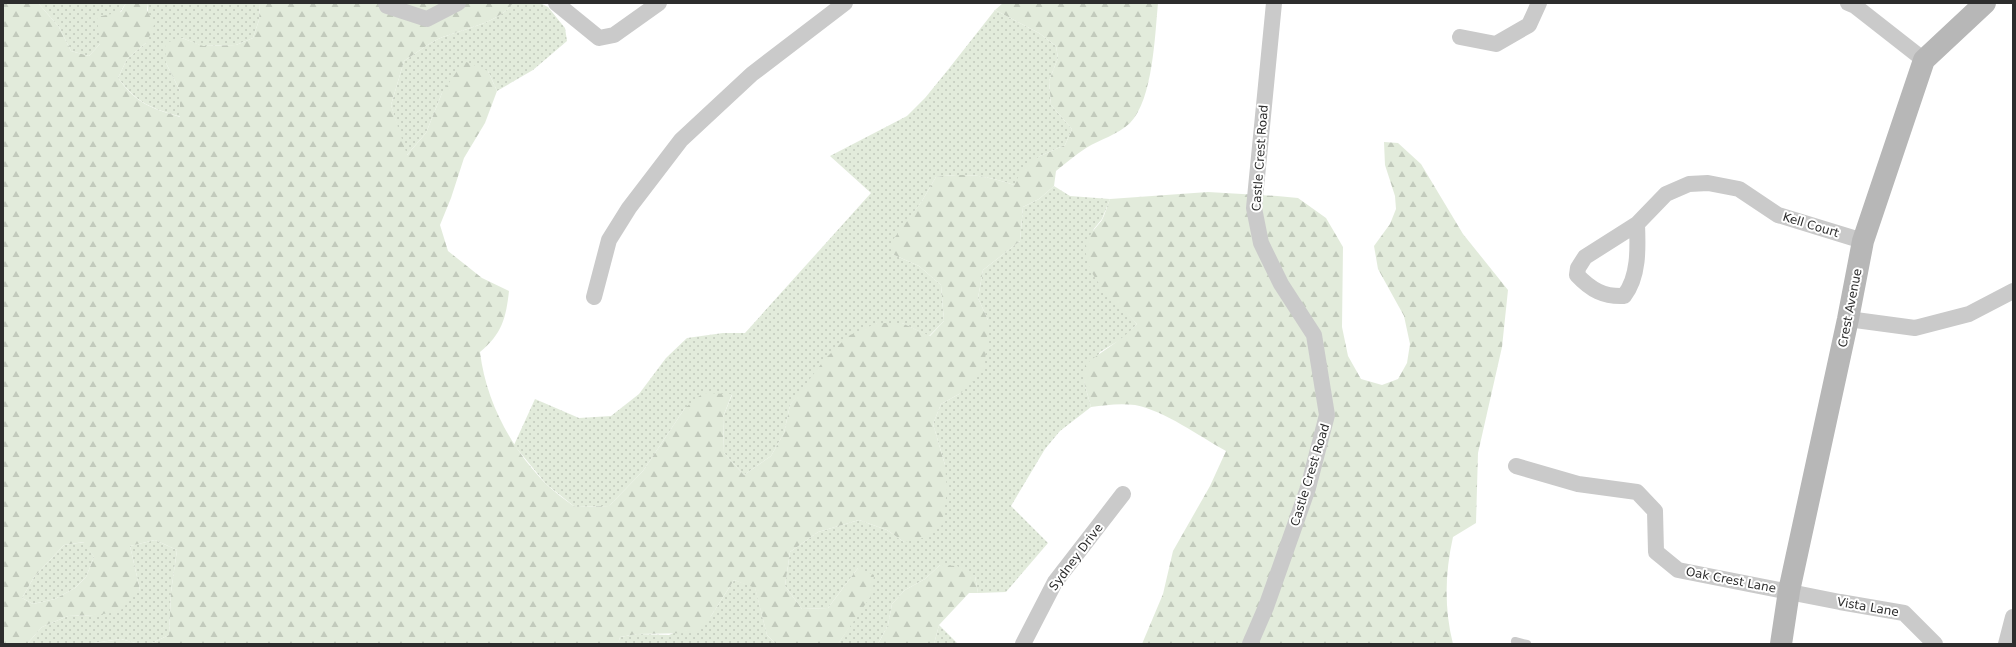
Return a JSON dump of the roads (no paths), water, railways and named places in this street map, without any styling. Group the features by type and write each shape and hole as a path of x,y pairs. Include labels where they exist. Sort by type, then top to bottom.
{"street":[{"path":"386,3 387,6 427,19 458,3"},
{"path":"556,3 599,38 614,35 659,3"},
{"path":"594,297 609,240 629,208 681,140 752,74 845,3"},
{"name":"Castle Crest Road","path":"1250,644 1266,607 1308,488 1327,414 1314,335 1281,284 1261,243 1254,208 1274,3"},
{"path":"1460,38 1496,44 1529,25 1539,3"},
{"path":"1848,3 1855,6 1924,60"},
{"name":"Crest Avenue","path":"1781,644 1789,591 1848,319 1863,241 1924,60 1985,3"},
{"name":"Kell Court","path":"1637,224 1638,246 1632,286 1624,296 1610,297 1586,285 1577,275 1578,268 1585,257 1637,224 1666,194 1689,184 1708,183 1739,189 1778,215 1863,241"},
{"path":"1848,319 1915,328 1969,314 2013,290"},
{"name":"Oak Crest Lane","path":"1516,466 1578,484 1637,492 1655,511 1656,552 1678,570 1789,591"},
{"name":"Sydney Drive","path":"1022,644 1055,582 1124,494"},
{"name":"Vista Lane","path":"1789,591 1840,602 1904,613 1935,644"},
{"path":"2006,644 2013,616"}],"lane":[{"path":"1515,641 1527,644"}]}
